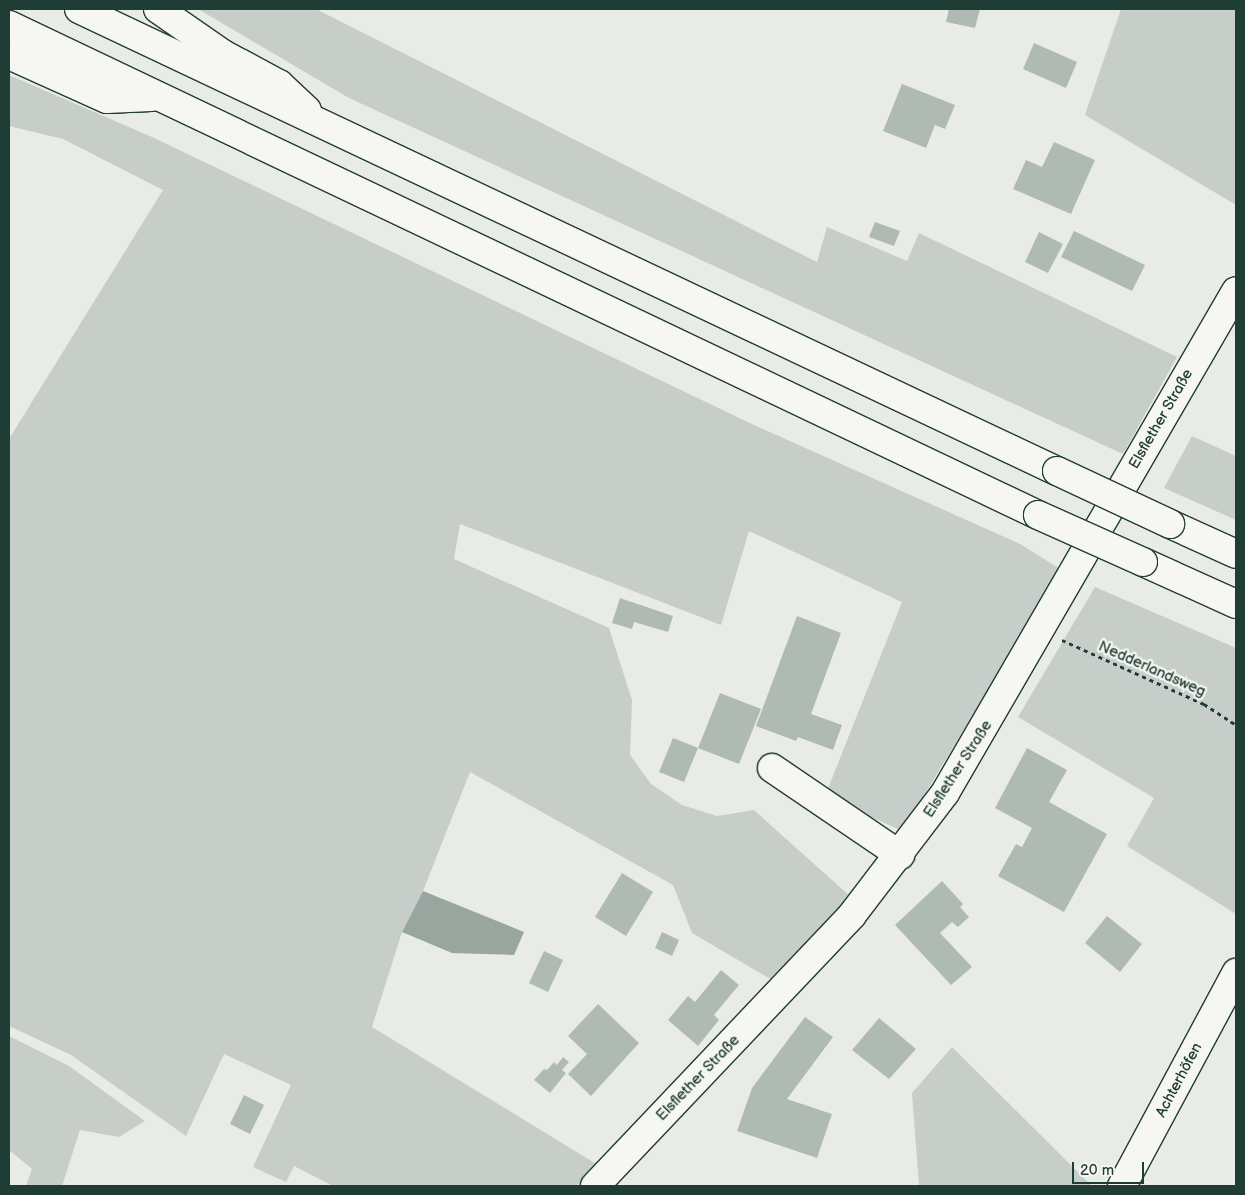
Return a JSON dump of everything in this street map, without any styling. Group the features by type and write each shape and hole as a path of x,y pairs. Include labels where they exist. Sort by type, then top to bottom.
{"main road":[{"path":"79,9 326,128 1236,554"},
{"path":"158,9 223,54 279,84 326,128"},
{"path":"9,25 155,97 1038,514 1236,604"},
{"path":"9,55 107,98 155,97"},
{"name":"Elsflether Straße","path":"595,1186 814,958 900,855 945,794 1002,699 1102,520 1236,291"},
{"path":"772,768 900,855"},
{"name":"Achterhöfen","path":"1122,1186 1236,973"}],"path":[{"name":"Nedderlandsweg","path":"1056,638 1204,704 1236,725"}],"shaded area":[{"path":"198,9 316,9 817,262 827,227 907,261 919,233 1177,357 1123,454 349,98"},
{"path":"1121,9 1236,9 1236,205 1085,115"},
{"path":"9,75 152,137 754,425 1020,544 1062,570 902,831 825,796 902,602 749,531 721,625 460,524 454,559 609,628 632,700 630,755 651,784 682,805 717,816 754,810 851,897 774,981 692,933 673,885 470,772 423,891 402,932 372,1027 598,1165 576,1186 333,1186 294,1166 286,1182 253,1167 291,1085 224,1054 186,1136 71,1055 9,1026 9,439 163,190 63,139 9,126"},
{"path":"1192,436 1236,456 1236,520 1164,488"},
{"path":"1095,587 1236,648 1236,914 1127,846 1154,798 1018,717"},
{"path":"423,891 524,932 514,955 452,953 402,932"},
{"path":"9,1036 69,1066 145,1121 119,1137 80,1130 62,1186 26,1186 32,1169 9,1150"},
{"path":"952,1047 1092,1186 919,1186 912,1093"}],"building":[{"path":"949,9 980,9 975,28 946,22"},
{"path":"1034,43 1077,62 1066,88 1023,69"},
{"path":"902,84 955,105 945,129 935,125 926,148 883,131"},
{"path":"1054,142 1095,160 1071,214 1013,189 1026,160 1042,167"},
{"path":"875,222 900,231 894,246 869,237"},
{"path":"1074,231 1145,265 1132,291 1061,257"},
{"path":"1039,232 1063,244 1048,273 1025,262"},
{"path":"620,598 673,616 668,632 634,622 632,629 612,623"},
{"path":"797,616 841,633 811,714 842,725 833,750 798,737 796,741 756,726"},
{"path":"720,693 761,709 739,764 698,748"},
{"path":"673,738 698,748 684,782 659,772"},
{"path":"1027,748 1067,770 1049,802 1107,834 1064,912 998,876 1016,844 1022,847 1032,828 995,808"},
{"path":"622,873 653,892 626,936 595,917"},
{"path":"942,881 963,904 960,907 969,917 958,927 952,922 940,933 972,967 951,985 895,925"},
{"path":"1107,916 1142,944 1120,972 1085,943"},
{"path":"662,932 679,940 672,956 655,948"},
{"path":"544,951 563,960 548,992 529,983"},
{"path":"721,970 739,985 714,1015 719,1020 698,1046 668,1020 688,996 695,1002"},
{"path":"598,1004 639,1043 591,1096 568,1074 587,1054 568,1036"},
{"path":"805,1017 833,1037 787,1099 832,1114 817,1158 737,1131 752,1088"},
{"path":"879,1018 916,1049 889,1079 852,1050"},
{"path":"563,1057 569,1062 562,1070 566,1073 550,1093 534,1080 554,1062 557,1065"},
{"path":"244,1095 264,1105 250,1134 230,1124"}]}
